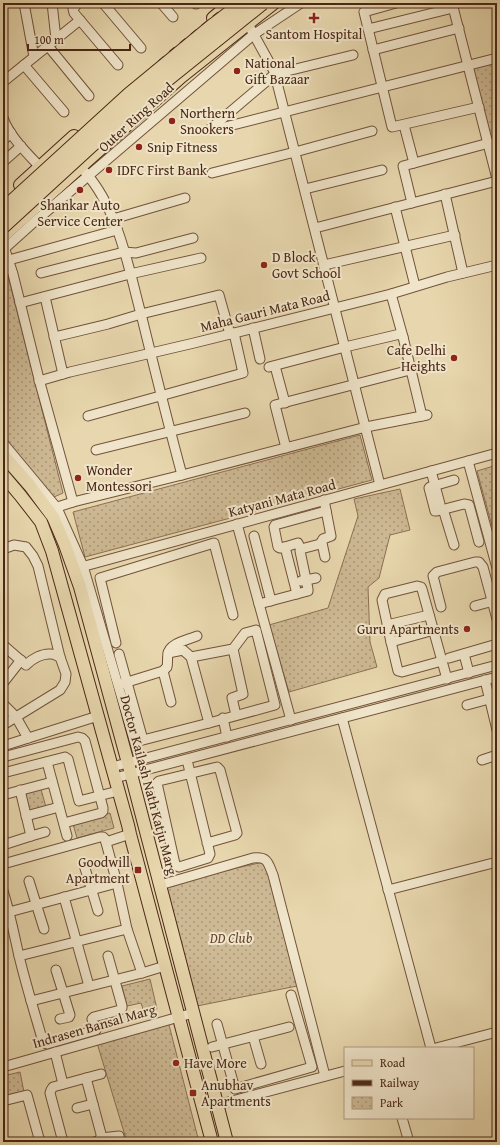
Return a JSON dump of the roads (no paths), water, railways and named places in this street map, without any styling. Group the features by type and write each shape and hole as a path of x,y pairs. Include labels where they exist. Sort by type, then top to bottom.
{"highway":[{"name":"Outer Ring Road","path":"3,210 128,95 243,3"},
{"name":"Outer Ring Road","path":"3,226 135,105 262,3"}],"main road":[{"name":"Outer Ring Road","path":"3,201 40,166 133,84 231,3"},
{"name":"Outer Ring Road","path":"3,245 84,171 181,77 219,47 250,30 274,3"},
{"path":"203,26 219,47"},
{"name":"Doctor Kailash Nath Katju Marg","path":"3,455 30,486 53,509 53,517 78,568 80,587 117,685 129,769 227,1142"},
{"path":"3,475 41,522 52,551 128,825 212,1142"}],"street":[{"path":"24,3 34,57"},
{"path":"52,3 56,39"},
{"path":"78,3 74,9 74,13 118,65"},
{"path":"103,3 141,48"},
{"path":"161,3 173,18"},
{"path":"182,475 141,314 117,230 98,189 84,171 250,30 301,3"},
{"path":"396,3 364,12 392,127 479,107"},
{"path":"315,228 497,180 459,28 452,6 368,29"},
{"path":"3,82 80,20"},
{"path":"373,50 459,28"},
{"path":"250,30 275,74 380,485"},
{"path":"48,46 89,96"},
{"path":"209,130 275,74 353,55"},
{"path":"225,127 497,58"},
{"path":"24,65 64,112"},
{"path":"3,118 6,126 21,146 40,166"},
{"path":"404,125 414,163"},
{"path":"212,173 372,131"},
{"path":"3,140 11,133"},
{"path":"412,203 403,166 489,144"},
{"path":"3,162 21,146"},
{"path":"305,189 382,170"},
{"path":"445,194 463,273"},
{"path":"113,219 185,198"},
{"path":"395,207 415,286"},
{"path":"9,260 117,230"},
{"path":"324,265 455,235"},
{"path":"42,273 124,252 136,253 194,238"},
{"path":"3,245 13,274 39,381 74,502"},
{"path":"20,303 130,274 201,258"},
{"name":"Maha Gauri Mata Road","path":"39,381 391,294 415,286 497,265"},
{"path":"3,443 53,509 74,502 366,427 424,415 410,370 403,336 391,294"},
{"path":"54,337 219,295 232,333 243,373 88,416"},
{"path":"45,297 63,374"},
{"path":"253,328 260,359"},
{"path":"285,403 272,366 400,334 403,336"},
{"path":"286,448 276,405 410,370"},
{"path":"96,450 245,413"},
{"name":"Katyani Mata Road","path":"78,568 497,453"},
{"path":"468,462 497,568"},
{"path":"431,472 454,546"},
{"path":"435,485 454,480"},
{"path":"301,550 322,543 323,539 331,536 324,500"},
{"path":"442,507 464,504 469,505 479,542"},
{"path":"259,604 308,592 301,550 298,543 280,548 278,547 274,526 326,511"},
{"path":"237,524 290,720"},
{"path":"254,536 271,601"},
{"path":"116,643 100,578 214,543 233,615"},
{"path":"322,543 325,557"},
{"path":"3,549 14,545 26,547 33,556 38,566 60,657 66,674 65,682 60,690 3,725"},
{"path":"285,547 297,594"},
{"path":"134,552 138,566"},
{"path":"441,607 433,576 434,574 479,562 483,567 495,601 497,619"},
{"path":"78,568 101,630 140,760"},
{"path":"294,582 316,578"},
{"path":"447,678 446,659 434,630 422,589 419,586 387,593 383,596 382,600 397,669 400,672 446,659 464,654 497,644"},
{"path":"475,606 495,601"},
{"path":"387,625 429,614"},
{"path":"101,630 112,626"},
{"path":"119,654 117,685 143,740 276,705 256,630 245,633 233,649 191,657"},
{"path":"391,642 434,630"},
{"path":"117,685 163,671 167,667 170,648 175,644 197,636"},
{"path":"3,645 26,665 30,660 40,656 51,654 60,657"},
{"path":"233,649 243,694 232,698 236,715"},
{"path":"168,653 183,650 191,657 209,723"},
{"path":"464,654 469,673"},
{"path":"3,683 21,660"},
{"path":"129,769 140,760 497,665"},
{"path":"163,671 170,702"},
{"path":"113,773 187,760 497,677"},
{"path":"485,680 492,697 497,730"},
{"path":"467,705 492,697"},
{"path":"3,704 16,717 28,738"},
{"path":"3,746 98,716"},
{"path":"223,718 227,737"},
{"path":"342,718 431,1047"},
{"path":"3,757 78,737 85,741 103,811 101,813 64,824"},
{"path":"24,751 29,767"},
{"path":"482,760 497,755"},
{"path":"3,774 65,757 67,758 79,801 118,791"},
{"path":"187,760 191,773 207,843 210,854 208,858 179,867 175,864 158,782 191,773 217,767 220,770 237,831 235,835 207,843"},
{"path":"48,762 67,836"},
{"path":"3,795 52,782"},
{"path":"20,790 31,836"},
{"path":"26,816 59,808"},
{"path":"3,844 45,832"},
{"path":"106,842 130,834"},
{"path":"3,864 103,837 106,842 117,883 127,929 142,973"},
{"path":"160,885 253,858 261,857 268,861 273,875 325,1076"},
{"path":"388,890 497,863"},
{"path":"84,864 98,911"},
{"path":"29,881 44,929"},
{"path":"9,912 117,883"},
{"path":"3,891 43,1042 47,1044 96,1030 92,1019 94,1016 120,1010 122,1008 116,979 108,956"},
{"path":"64,897 89,986"},
{"path":"19,956 76,943 127,929"},
{"path":"31,1001 165,966"},
{"path":"56,970 70,1015 60,1019"},
{"path":"217,1024 235,1089 312,1067 291,995"},
{"name":"Indrasen Bansal Marg","path":"3,1067 193,1013"},
{"path":"212,1047 289,1027"},
{"path":"440,1047 497,1032"},
{"path":"253,1036 261,1064"},
{"path":"55,1052 63,1084"},
{"path":"218,1106 344,1071"},
{"path":"63,1142 50,1093 51,1090 53,1087 101,1074"},
{"path":"86,1078 101,1134 97,1140"},
{"path":"3,1101 27,1095 40,1142"},
{"path":"77,1108 93,1104"},
{"path":"402,1119 409,1142"},
{"path":"97,1140 119,1136 120,1142"}],"railway":[{"path":"3,202 167,54 230,3"}],"place":[{"name":"Santom Hospital","path":"314,18"},
{"name":"National Gift Bazaar","path":"237,71"},
{"name":"Northern Snookers","path":"172,121"},
{"name":"Snip Fitness","path":"139,147"},
{"name":"IDFC First Bank","path":"109,170"},
{"name":"Shankar Auto Service Center","path":"80,190"},
{"name":"D Block Govt School","path":"264,265"},
{"name":"Cafe Delhi Heights","path":"454,358"},
{"name":"Wonder Montessori","path":"78,478"},
{"name":"Guru Apartments","path":"467,629"},
{"name":"Goodwill Apartment","path":"138,870"},
{"name":"Have More","path":"176,1063"},
{"name":"Anubhav Apartments","path":"193,1093"}],"park label":[{"name":"DD Club","path":"231,938"}]}
